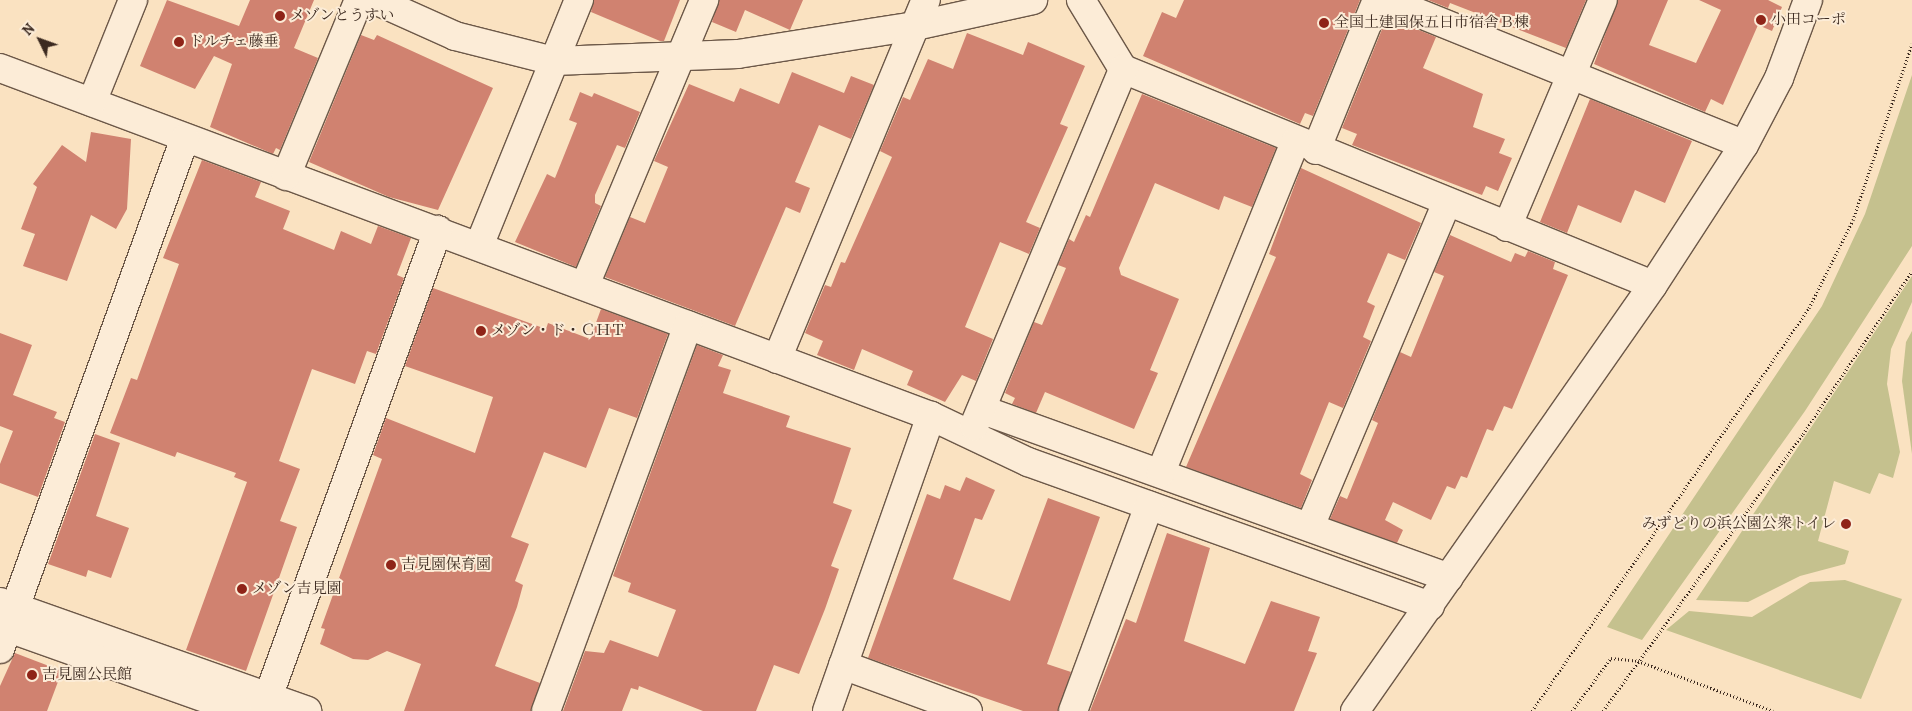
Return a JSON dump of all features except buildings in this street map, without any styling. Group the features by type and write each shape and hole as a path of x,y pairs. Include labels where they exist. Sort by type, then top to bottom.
{"street":[{"path":"92,102 134,0"},
{"path":"286,176 359,0"},
{"path":"375,0 455,36 554,61 681,58 738,54 915,26 1033,0"},
{"path":"479,246 580,0"},
{"path":"585,285 704,0"},
{"path":"777,359 926,0"},
{"path":"1080,0 1123,69 1446,204 1653,285"},
{"path":"1161,472 1306,146 1377,0"},
{"path":"1386,0 1572,73 1744,145"},
{"path":"1507,228 1603,0"},
{"path":"1355,711 1653,285 1744,145 1779,78 1808,0"},
{"path":"0,68 286,176 438,230 931,416 1028,462 1430,606"},
{"path":"969,434 983,410 1123,69"},
{"path":"5,623 185,138"},
{"path":"1311,524 1446,204"},
{"path":"266,704 438,230"},
{"path":"546,711 688,325"},
{"path":"983,410 1311,524 1448,578"},
{"path":"827,711 931,416"},
{"path":"1073,711 1149,506"},
{"path":"5,623 266,704 307,711"},
{"path":"5,623 241,711"},
{"path":"843,665 968,711"}],"path":[{"path":"1532,711 1809,308 1852,220 1912,44"},
{"path":"1603,711 1803,434 1912,271"},
{"path":"1572,711 1611,658 1638,662 1773,711"}],"shaded area":[{"path":"1912,75 1912,246 1805,411 1642,640 1607,627 1822,306 1865,214"},
{"name":"みずどりの浜公園公衆トイレ","path":"1912,276 1912,302 1891,349 1887,384 1900,452 1893,478 1879,473 1870,494 1834,481 1818,541 1849,551 1845,564 1800,576 1748,602 1696,600"},
{"path":"1912,331 1912,454 1902,381 1906,342"},
{"path":"1845,580 1902,599 1861,699 1666,630 1689,611 1752,617 1810,582"}],"place":[{"name":"メゾンとうすい","path":"280,16"},
{"name":"小田コーポ","path":"1761,20"},
{"name":"全国土建国保五日市宿舎Ｂ棟","path":"1324,23"},
{"name":"ドルチェ藤垂","path":"179,42"},
{"name":"メゾン・ド・ＣＨＴ","path":"481,331"},
{"name":"みずどりの浜公園公衆トイレ","path":"1846,524"},
{"name":"吉見園保育園","path":"391,565"},
{"name":"メゾン吉見園","path":"242,589"},
{"name":"吉見園公民館","path":"32,675"}]}
